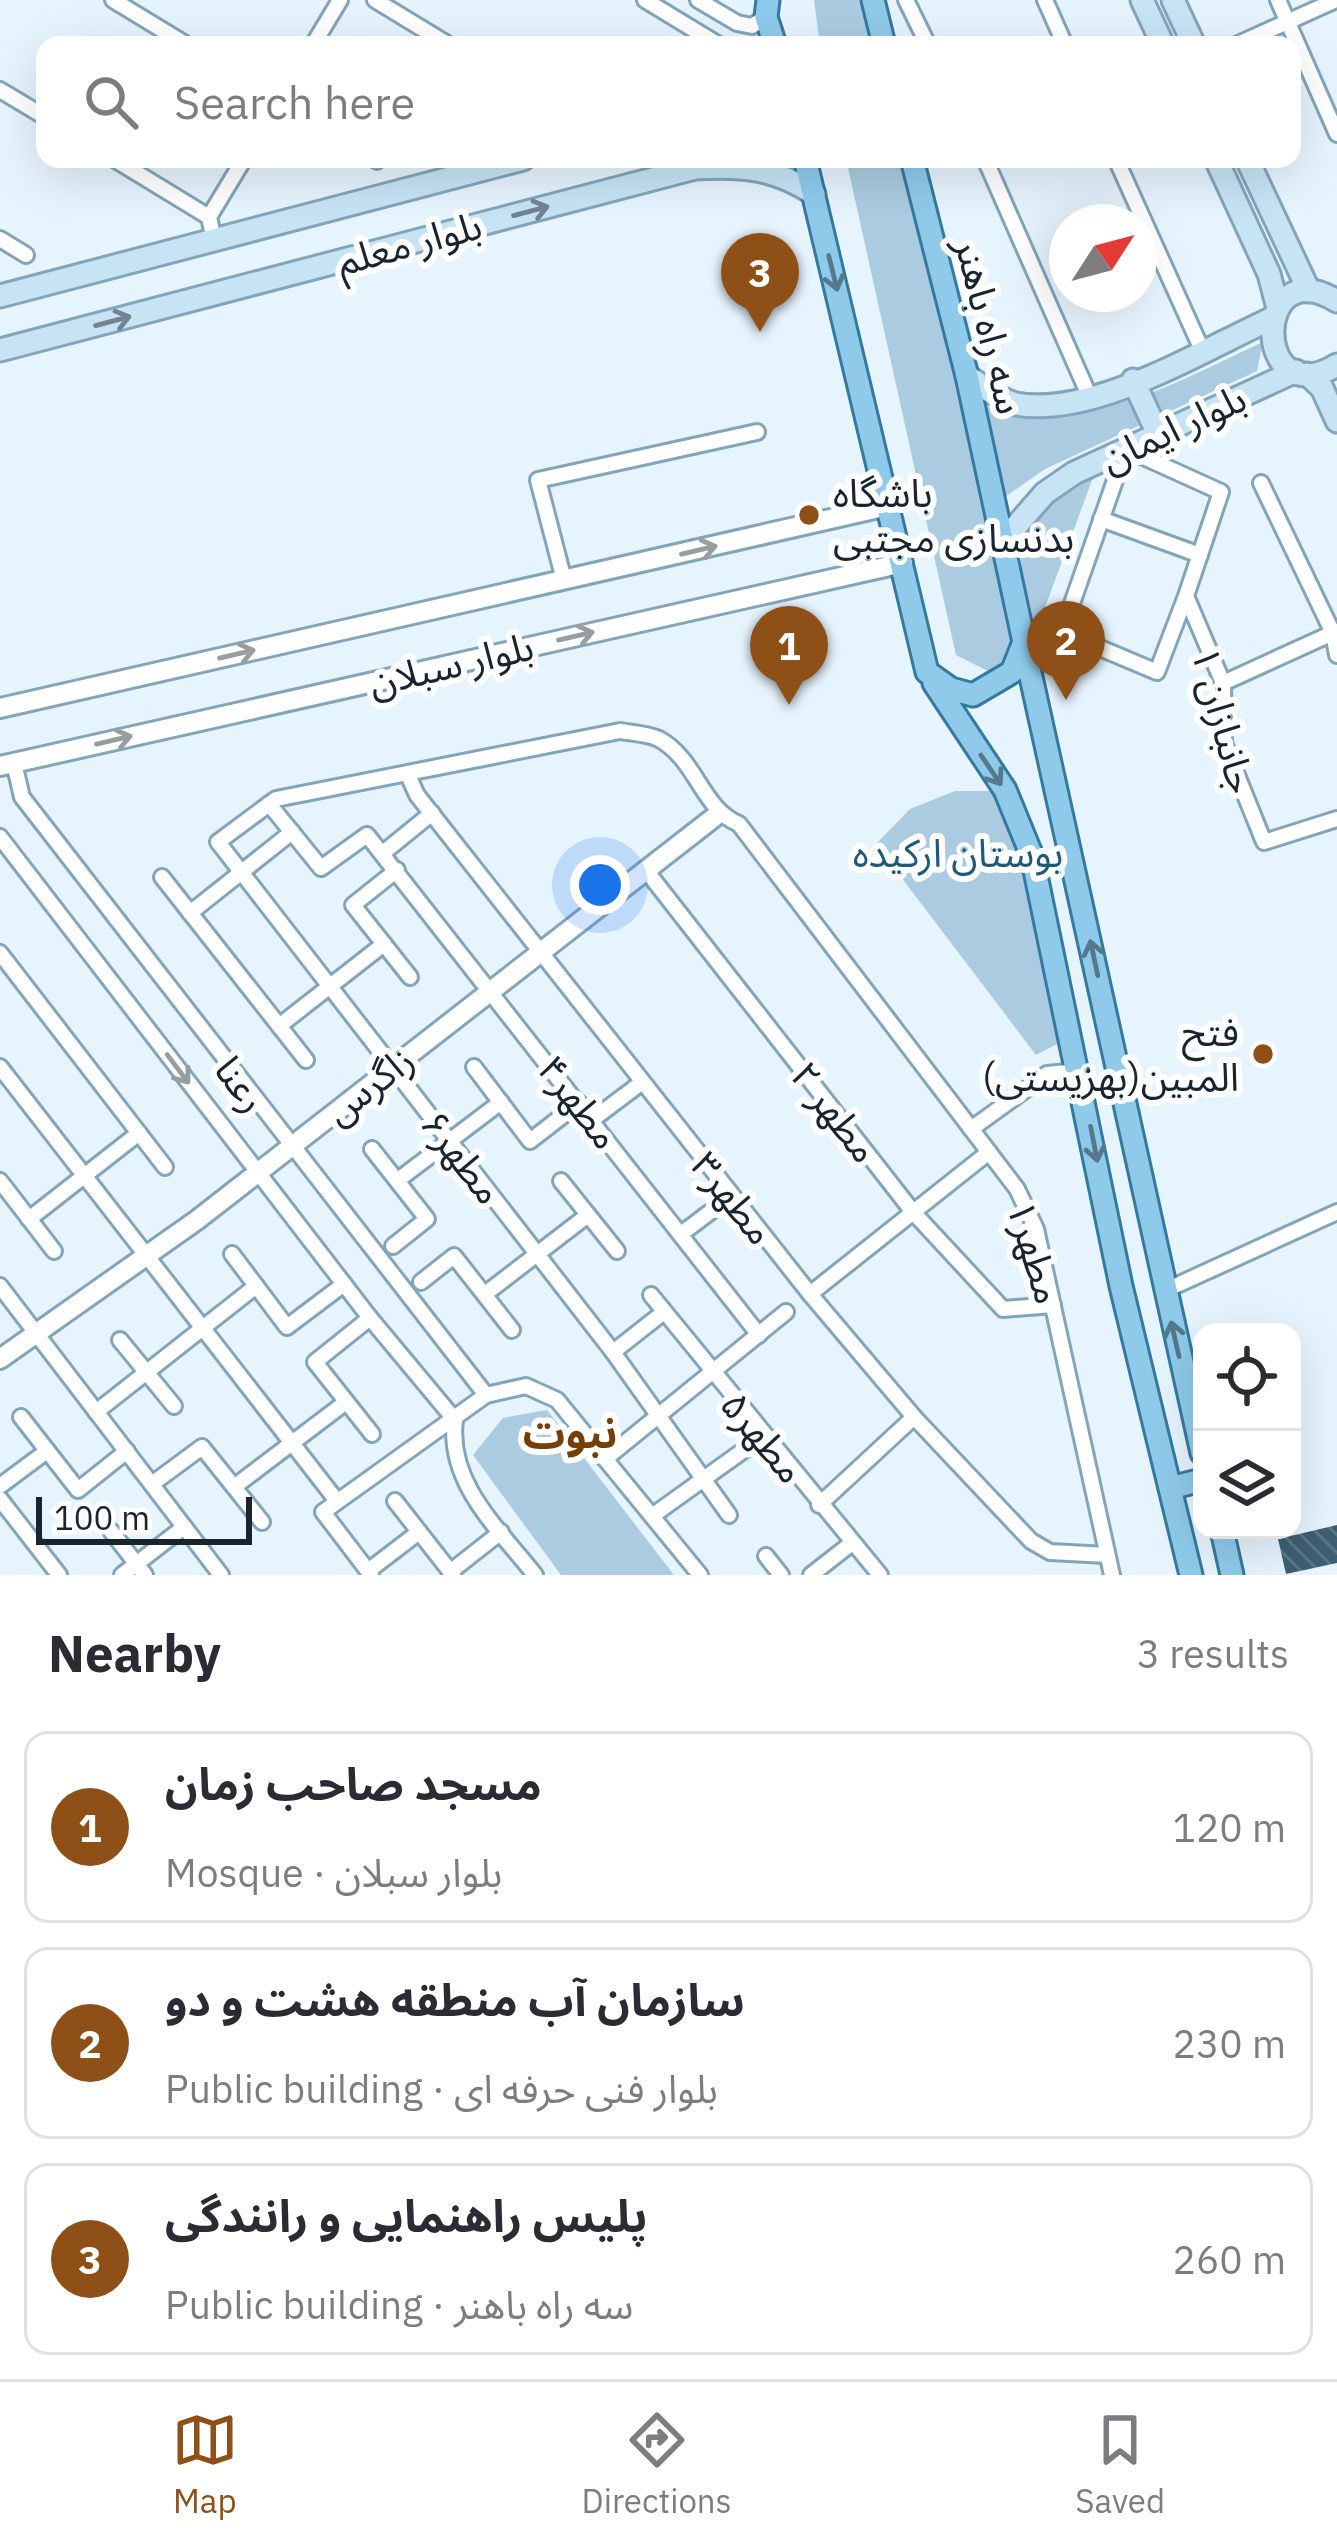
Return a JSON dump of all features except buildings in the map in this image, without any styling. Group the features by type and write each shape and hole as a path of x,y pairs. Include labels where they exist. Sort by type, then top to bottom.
{"main road":[{"path":"873,0 882,36"},
{"path":"1142,0 1159,36"},
{"path":"1174,0 1190,36"},
{"name":"بلوار معلم","path":"0,296 489,168"},
{"name":"بلوار معلم","path":"0,350 695,168"},
{"name":"بلوار معلم","path":"765,168 788,176 814,194"},
{"path":"807,168 892,505 928,672 1005,790 1033,856 1121,1286 1191,1575"},
{"name":"سه راه باهنر","path":"914,168 967,376 1197,1431"},
{"path":"1220,168 1269,274 1274,350 1322,388 1337,421"},
{"path":"1252,168 1326,293"},
{"name":"بلوار ایمان","path":"967,376 1012,403 1050,406 1091,400 1326,293"},
{"name":"بلوار ایمان","path":"1003,541 1045,494 1126,449 1302,372 1337,365"},
{"path":"1133,380 1158,434"},
{"path":"928,672 951,689 973,695 1012,672 1024,642"},
{"path":"1170,1488 1193,1482"},
{"path":"1224,1539 1232,1575"}],"street":[{"path":"113,0 172,36"},
{"path":"318,36 340,0"},
{"path":"375,0 434,36"},
{"path":"645,0 704,36"},
{"path":"698,0 737,23 769,28"},
{"path":"906,0 924,36"},
{"path":"1045,0 1061,36"},
{"path":"1278,0 1295,36"},
{"path":"1256,36 1336,0"},
{"path":"1301,49 1337,134"},
{"path":"0,90 36,112"},
{"path":"129,168 209,217"},
{"path":"214,240 209,217 239,168"},
{"path":"989,168 1091,400"},
{"path":"1120,168 1202,350"},
{"path":"0,239 26,255"},
{"path":"564,580 538,480 757,432"},
{"path":"1126,449 1062,632 1157,671 1186,596"},
{"name":"جانبازان ۱","path":"1126,449 1221,492 1186,596 1223,682 1224,743 1264,842 1337,820"},
{"path":"1261,483 1335,632 1337,655"},
{"name":"بلوار سبلان","path":"0,708 564,580 785,522 892,505"},
{"path":"1101,519 1199,556"},
{"name":"بلوار سبلان","path":"7,764 903,563"},
{"path":"1223,682 1335,632"},
{"name":"مطهر۱","path":"269,803 620,731 658,739 693,771 717,815 739,824 1017,1189 1036,1229 1112,1575"},
{"name":"رعنا","path":"7,764 22,797 486,1395"},
{"name":"مطهر۳","path":"408,775 432,814 730,1197 914,1417 1031,1541 1050,1552 1107,1555"},
{"path":"269,803 322,868 367,835 383,854 432,814"},
{"name":"مطهر۶","path":"269,803 218,842 614,1352 729,1515"},
{"name":"زاگرس","path":"0,1371 9,1355 290,1148 717,815"},
{"path":"190,913 292,832"},
{"name":"رعنا","path":"0,837 370,1318 455,1420"},
{"name":"مطهر۴","path":"383,854 759,1336"},
{"name":"مطهر ۲","path":"645,868 913,1212 1003,1309 1053,1305"},
{"path":"397,870 353,905 410,977"},
{"path":"162,877 306,1060"},
{"path":"279,1026 383,944"},
{"path":"0,953 165,1166"},
{"path":"0,1066 337,1501"},
{"path":"474,1067 530,1141 579,1103"},
{"path":"971,1129 1047,1074 1079,1072"},
{"path":"592,1120 641,1083"},
{"path":"398,1180 501,1102"},
{"path":"29,1220 139,1133"},
{"path":"372,1149 427,1219 392,1246"},
{"path":"810,1294 989,1152"},
{"path":"0,1181 54,1251"},
{"path":"561,1181 617,1251"},
{"path":"681,1234 730,1197"},
{"path":"1164,1291 1337,1212"},
{"path":"485,1294 588,1215"},
{"path":"232,1254 287,1327 344,1284"},
{"path":"421,1282 454,1256 512,1330"},
{"path":"0,1286 220,1575"},
{"path":"96,1412 256,1286"},
{"name":"مطهر۵","path":"651,1294 762,1437 880,1575"},
{"path":"614,1352 664,1312"},
{"path":"605,1459 786,1312"},
{"path":"370,1318 315,1362 372,1434"},
{"path":"120,1340 174,1406"},
{"path":"419,1532 370,1573 323,1512 429,1431 455,1420 486,1395 526,1386 557,1400 700,1575"},
{"path":"234,1487 346,1402"},
{"path":"21,1417 78,1490 127,1451"},
{"path":"819,1505 914,1417"},
{"path":"455,1420 456,1470 535,1575"},
{"path":"652,1516 762,1437"},
{"path":"152,1484 202,1447 262,1522"},
{"path":"0,1486 47,1451"},
{"path":"0,1499 58,1575"},
{"path":"395,1501 452,1574 501,1532"},
{"path":"122,1575 141,1569 184,1527"},
{"path":"111,1531 141,1569"},
{"path":"812,1575 852,1543"},
{"path":"766,1556 781,1575"}],"green space":[{"path":"814,0 871,0 881,36 819,36"},
{"path":"848,168 911,168 1017,642 1009,663 992,673 956,655"},
{"path":"1263,342 1257,371 1045,469 1005,497 983,406 1025,412 1096,409 1160,389"},
{"path":"1095,472 1036,632 1022,576 1024,536 1047,504"},
{"name":"بوستان ارکیده","path":"955,791 1003,791 1065,1040 1036,1055 876,844 910,809"},
{"path":"547,1410 674,1575 561,1575 473,1455 503,1418"}],"place":[{"name":"پلیس راهنمایی و رانندگی","path":"760,332"},
{"name":"باشگاه بدنسازی مجتبی","path":"809,515"},
{"name":"سازمان آب منطقه هشت و دو","path":"1066,700"},
{"name":"مسجد صاحب زمان","path":"789,705"},
{"name":"فتح المبین(بهزیستی)","path":"1263,1054"}],"district":[{"name":"نبوت","path":"570,1433"}]}
